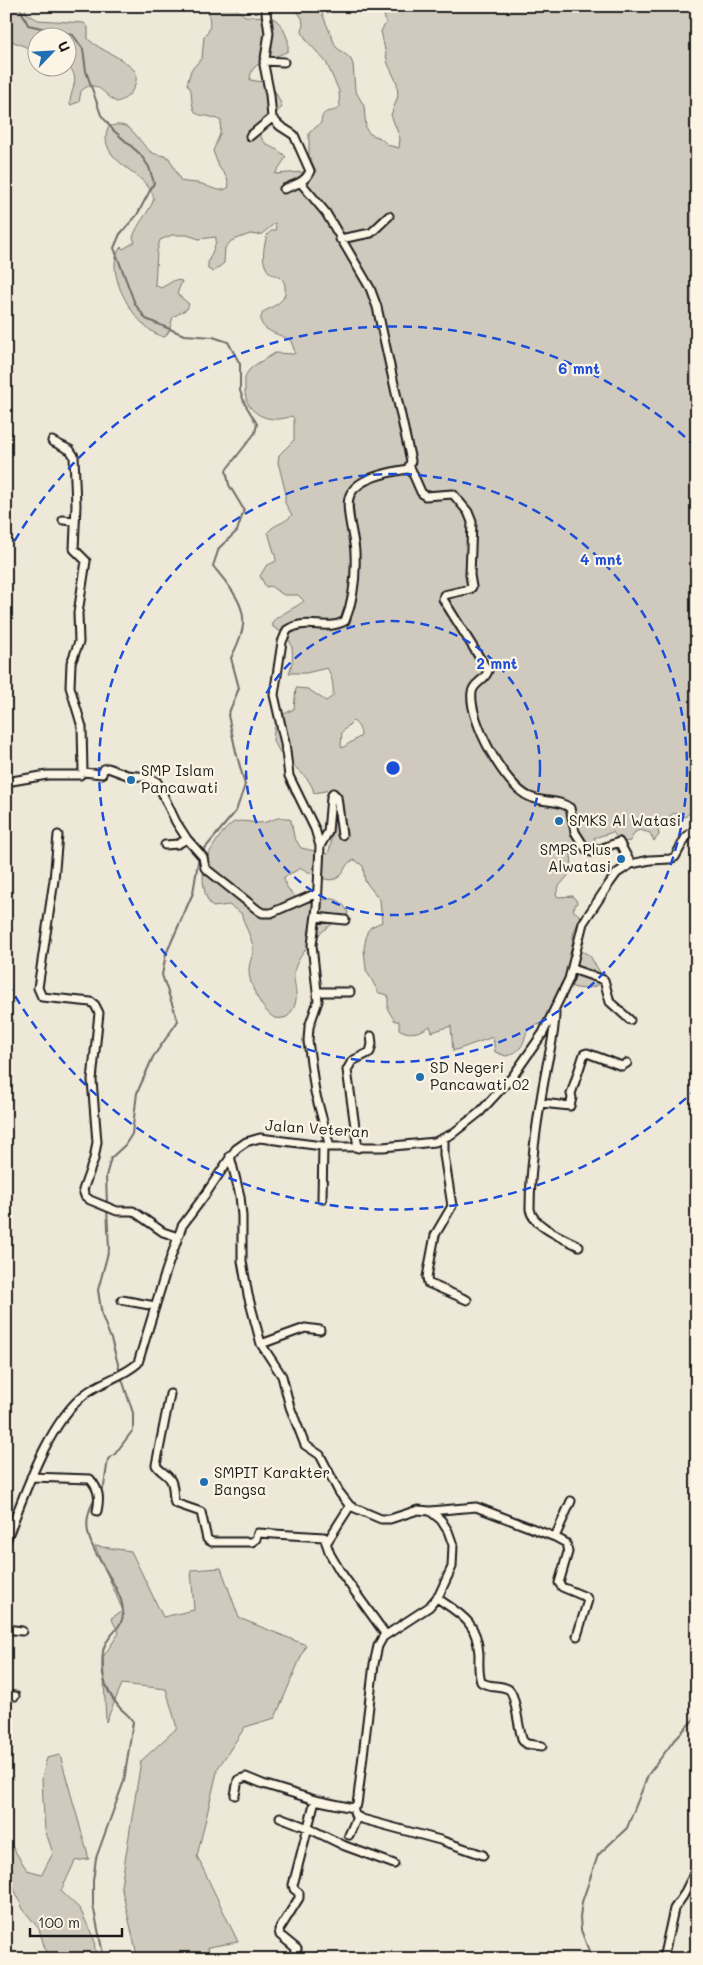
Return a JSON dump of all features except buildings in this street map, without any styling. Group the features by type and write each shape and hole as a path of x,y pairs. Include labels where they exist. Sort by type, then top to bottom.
{"street":[{"path":"265,6 269,33 264,61 265,75 272,104 272,118 294,135 310,174 301,183 284,189"},
{"path":"264,61 284,62"},
{"path":"250,136 272,118"},
{"path":"301,183 326,212 370,288 377,308 411,461 410,467 421,492 425,496 453,494 470,516 472,587 444,595 443,599 488,671 484,679 475,684 472,692 473,704 481,733 508,780 519,792 530,798 559,803 570,808 575,832 587,851 592,852 619,842 632,864"},
{"path":"340,239 371,233 389,216"},
{"path":"52,441 70,450 74,456 76,505 74,549 86,561 78,613 80,642 71,663 70,687 82,727 84,772"},
{"path":"322,1200 327,1147 315,1092 308,1041 309,1026 317,1007 318,992 312,945 316,916 320,846 289,776 285,743 274,700 274,684 282,642 287,630 300,623 337,625 345,621 350,608 356,551 349,512 349,496 358,485 373,477 410,467"},
{"path":"63,520 75,521"},
{"path":"6,782 47,775 80,775 84,772 102,774 108,768 127,775 153,779 160,787 176,822 187,839 203,857 205,868 263,913 271,912 317,893"},
{"path":"320,846 328,832 333,793 337,798 342,835"},
{"name":"Jalan Veteran","path":"6,1540 31,1477 56,1428 69,1410 85,1394 133,1368 138,1363 182,1226 230,1156 246,1142 260,1138 327,1147 358,1148 418,1145 452,1134 480,1112 513,1076 543,1033 572,969 583,923 589,911 617,873 632,864 650,860 670,859 678,853 686,837 697,828"},
{"path":"58,835 54,880 38,988 42,997 91,1002 99,1013 92,1080 97,1142 94,1159 83,1190 85,1196 90,1200 117,1211 133,1211 163,1232 178,1237"},
{"path":"165,845 178,844 187,839"},
{"path":"316,916 345,920"},
{"path":"572,969 604,980 610,1002 630,1020"},
{"path":"318,992 350,992"},
{"path":"555,1009 554,1039 547,1064 531,1168 530,1214 542,1226 580,1246"},
{"path":"358,1148 347,1070 352,1062 370,1052 371,1036"},
{"path":"541,1103 570,1106 571,1094 584,1054 587,1053 622,1066 627,1063"},
{"path":"444,1138 444,1155 452,1206 435,1235 428,1283 467,1300"},
{"path":"230,1156 240,1196 242,1261 248,1295 262,1344 282,1376 290,1407 305,1444 323,1460 339,1492 350,1506 381,1519 390,1519 418,1510 430,1511 476,1507 566,1543 568,1552 559,1583 562,1587 586,1597 588,1600 577,1636"},
{"path":"122,1300 155,1306"},
{"path":"262,1344 305,1328 320,1330"},
{"path":"170,1394 156,1465 171,1480 174,1487 175,1503 201,1512 206,1539 212,1542 252,1542 258,1533 324,1537 330,1554 345,1579 386,1635"},
{"path":"31,1477 90,1478 98,1492 97,1511"},
{"path":"555,1537 571,1501"},
{"path":"327,1542 350,1506"},
{"path":"353,1808 357,1804 358,1797 375,1653 380,1641 386,1635 429,1607 437,1598 452,1567 453,1545 441,1520 430,1511"},
{"path":"437,1598 464,1618 475,1631 478,1642 481,1682 487,1685 507,1688 513,1694 523,1741 527,1744 542,1746"},
{"path":"6,1629 22,1631"},
{"path":"6,1695 15,1696"},
{"path":"235,1795 238,1780 246,1777 315,1800 353,1808"},
{"path":"292,1959 296,1949 280,1936 279,1930 299,1896 293,1885 315,1800"},
{"path":"353,1808 353,1812 357,1817 440,1840 483,1855"},
{"path":"280,1817 345,1846 394,1864"},
{"path":"349,1834 357,1817"},
{"path":"663,1959 674,1909 697,1868"}],"shaded area":[{"path":"6,6 25,6 26,13 38,20 84,23 88,27 88,39 124,61 135,71 135,86 129,95 116,102 96,86 86,87 81,91 79,102 70,105 74,78 78,78 78,28 28,28 28,49 6,39"},
{"path":"208,6 233,6 245,16 270,17 282,26 288,40 288,51 258,64 251,73 250,80 271,84 281,103 282,107 280,110 258,123 262,139 265,143 286,157 275,174 316,171 309,156 309,133 321,123 323,114 340,107 339,91 326,62 307,41 302,32 302,18 293,6 319,6 336,47 350,58 353,64 355,90 364,106 366,129 370,134 380,138 388,145 399,148 400,138 391,115 398,96 397,83 388,64 381,31 386,23 382,6 573,6 573,8 585,6 697,6 697,806 685,817 674,813 657,825 659,835 654,841 650,833 640,830 635,832 630,841 620,840 613,832 594,838 600,854 598,857 582,848 571,851 572,871 559,886 556,894 558,897 573,896 577,902 573,910 581,917 574,931 571,951 582,951 590,956 601,974 601,979 598,985 584,989 575,988 562,982 542,1024 530,1028 527,1031 522,1046 508,1056 495,1052 493,1037 453,1051 451,1026 432,1032 430,1026 415,1032 399,1029 399,1021 395,1021 388,1010 388,995 379,993 366,970 364,949 367,932 371,927 382,922 380,900 365,881 363,866 355,860 348,864 340,876 335,879 324,879 301,868 284,877 290,892 303,903 333,899 339,901 348,912 347,916 332,924 316,937 298,960 294,974 295,1004 287,1017 284,1018 275,1018 270,1015 254,991 249,972 253,946 241,913 229,905 213,907 205,892 203,873 207,858 222,834 235,822 262,823 278,818 291,820 294,837 301,848 328,854 331,844 330,790 314,793 309,782 282,755 273,741 277,721 294,709 296,688 308,689 326,701 333,696 333,685 327,668 306,673 289,673 292,665 290,640 273,627 272,622 304,601 298,595 284,595 270,586 266,587 260,576 266,566 276,561 268,532 292,515 285,503 285,490 278,462 279,455 294,440 294,419 292,416 275,419 260,415 249,405 245,389 245,376 249,370 275,353 294,354 295,352 291,341 269,331 262,323 261,318 263,312 282,300 285,293 283,280 270,273 264,262 266,237 269,233 276,230 275,223 262,234 250,234 231,241 225,248 224,263 213,272 208,269 208,265 216,237 199,239 187,235 172,235 160,240 157,251 155,285 161,288 175,280 182,281 177,294 189,304 187,309 173,317 165,337 144,325 134,314 125,300 115,271 116,258 121,247 123,249 135,242 133,238 135,233 154,199 150,189 143,181 124,166 109,150 106,139 108,127 123,125 133,132 152,153 169,158 181,181 200,183 219,190 229,187 227,178 219,167 213,151 220,134 221,121 196,112 193,108 191,90 187,84 191,70 202,58 204,37 210,26","holes":["353,721 359,727 361,736 342,748 342,732"]},
{"path":"95,1546 131,1551 163,1617 194,1610 191,1570 221,1568 239,1618 306,1645 275,1718 245,1727 218,1768 197,1856 238,1942 208,1947 210,1959 138,1959 121,1886 141,1761 177,1728 166,1689 122,1684 106,1722 103,1657 119,1633 111,1618 123,1611"},
{"path":"60,1755 89,1859 75,1861 61,1891 80,1909 94,1939 96,1959 48,1959 39,1929 23,1909 6,1870 6,1837 27,1870 42,1874 53,1853 45,1830 42,1778 47,1758"}],"waterway":[{"path":"19,6 28,25 73,35 83,49 86,71 101,115 113,130 140,154 149,167 154,183 137,215 120,234 114,248 135,304 146,319 184,335 213,337 228,342 240,364 240,391 245,404 257,424 255,433 226,470 229,485 244,510 237,531 219,548 213,566 234,593 243,617 241,633 231,658 239,688 228,715 245,785 236,811 202,852"},
{"path":"107,1204 106,1176 111,1158 125,1145 132,1134 137,1093 153,1057 178,1021 162,975 166,954 193,893 199,856"},
{"path":"107,1208 109,1249 98,1290 102,1316 120,1371"},
{"path":"100,1491 104,1486 108,1459 115,1454 133,1430 133,1413 121,1376"},
{"path":"95,1499 89,1513 87,1526 90,1538 94,1551 115,1587 123,1609 121,1622 104,1647 102,1660 103,1674 105,1683 112,1696 133,1722 124,1781 96,1858 93,1881 93,1905 104,1959"},
{"path":"592,1959 581,1930 580,1917 582,1902 598,1855 627,1828 648,1775 675,1739 697,1716"}],"place":[{"name":"SMP Islam Pancawati","path":"131,780"},
{"name":"SMKS Al Watasi","path":"559,821"},
{"name":"SMPS Plus Alwatasi","path":"621,859"},
{"name":"SD Negeri Pancawati 02","path":"420,1077"},
{"name":"SMPIT Karakter Bangsa","path":"204,1482"}]}
